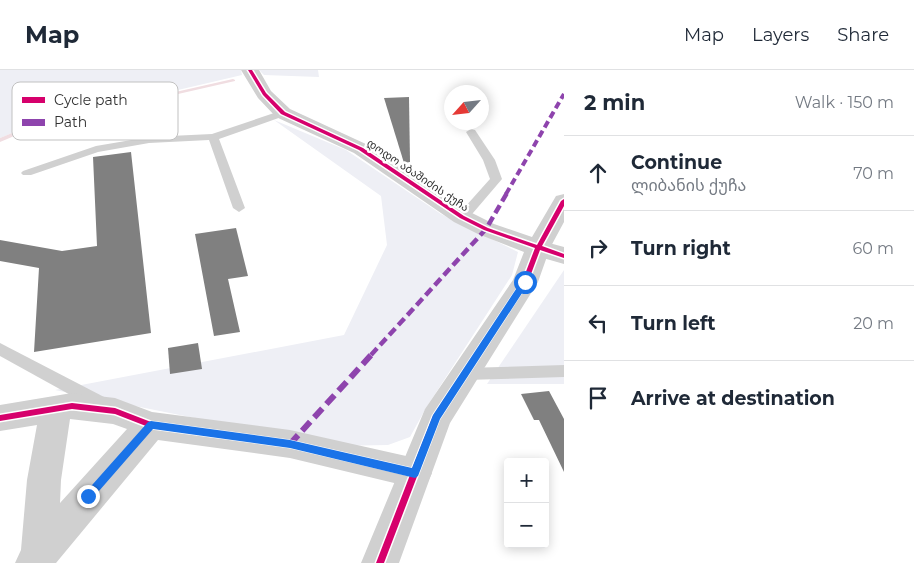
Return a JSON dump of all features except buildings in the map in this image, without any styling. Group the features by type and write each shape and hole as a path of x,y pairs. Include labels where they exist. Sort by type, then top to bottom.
{"street":[{"name":"დოდო აბაშიძის ქუჩა","path":"250,70 264,94 282,113 361,149 462,217 486,229 551,252"},
{"path":"380,563 436,418 525,282 551,252 564,201"},
{"path":"0,418 72,406 115,411 151,425 290,444 415,473"},
{"path":"37,558 44,480 56,408"},
{"path":"37,558 151,425"}],"lane":[{"path":"178,139 212,137 282,113"},
{"path":"462,217 496,179 493,165 480,149 472,132"},
{"path":"212,137 239,208"},
{"path":"27,172 96,149 149,140"},
{"path":"0,349 115,411"},
{"path":"465,374 564,371"}],"shaded area":[{"path":"0,70 241,70 242,75 178,90 178,82 12,82 12,133 0,138"},
{"path":"259,70 318,70 319,77 264,75"},
{"path":"274,120 346,150 441,214 518,252 512,275 426,408 410,437 388,445 334,446 55,390 344,335 387,245 381,196"},
{"path":"564,270 564,384 487,384"}],"waterway":[{"path":"178,93 233,80"},
{"path":"0,140 12,135"}],"marked path":[{"path":"290,444 486,229 564,94"}],"cycle path":[{"path":"250,70 264,94 283,113 361,149 462,217 486,229 564,256"},
{"path":"380,563 436,418 525,282 538,248 564,201"},
{"path":"0,418 72,406 115,411 151,425 290,444 415,473"}],"route":[{"path":"88,496 151,425 290,444 415,473 436,418 525,282"}]}
